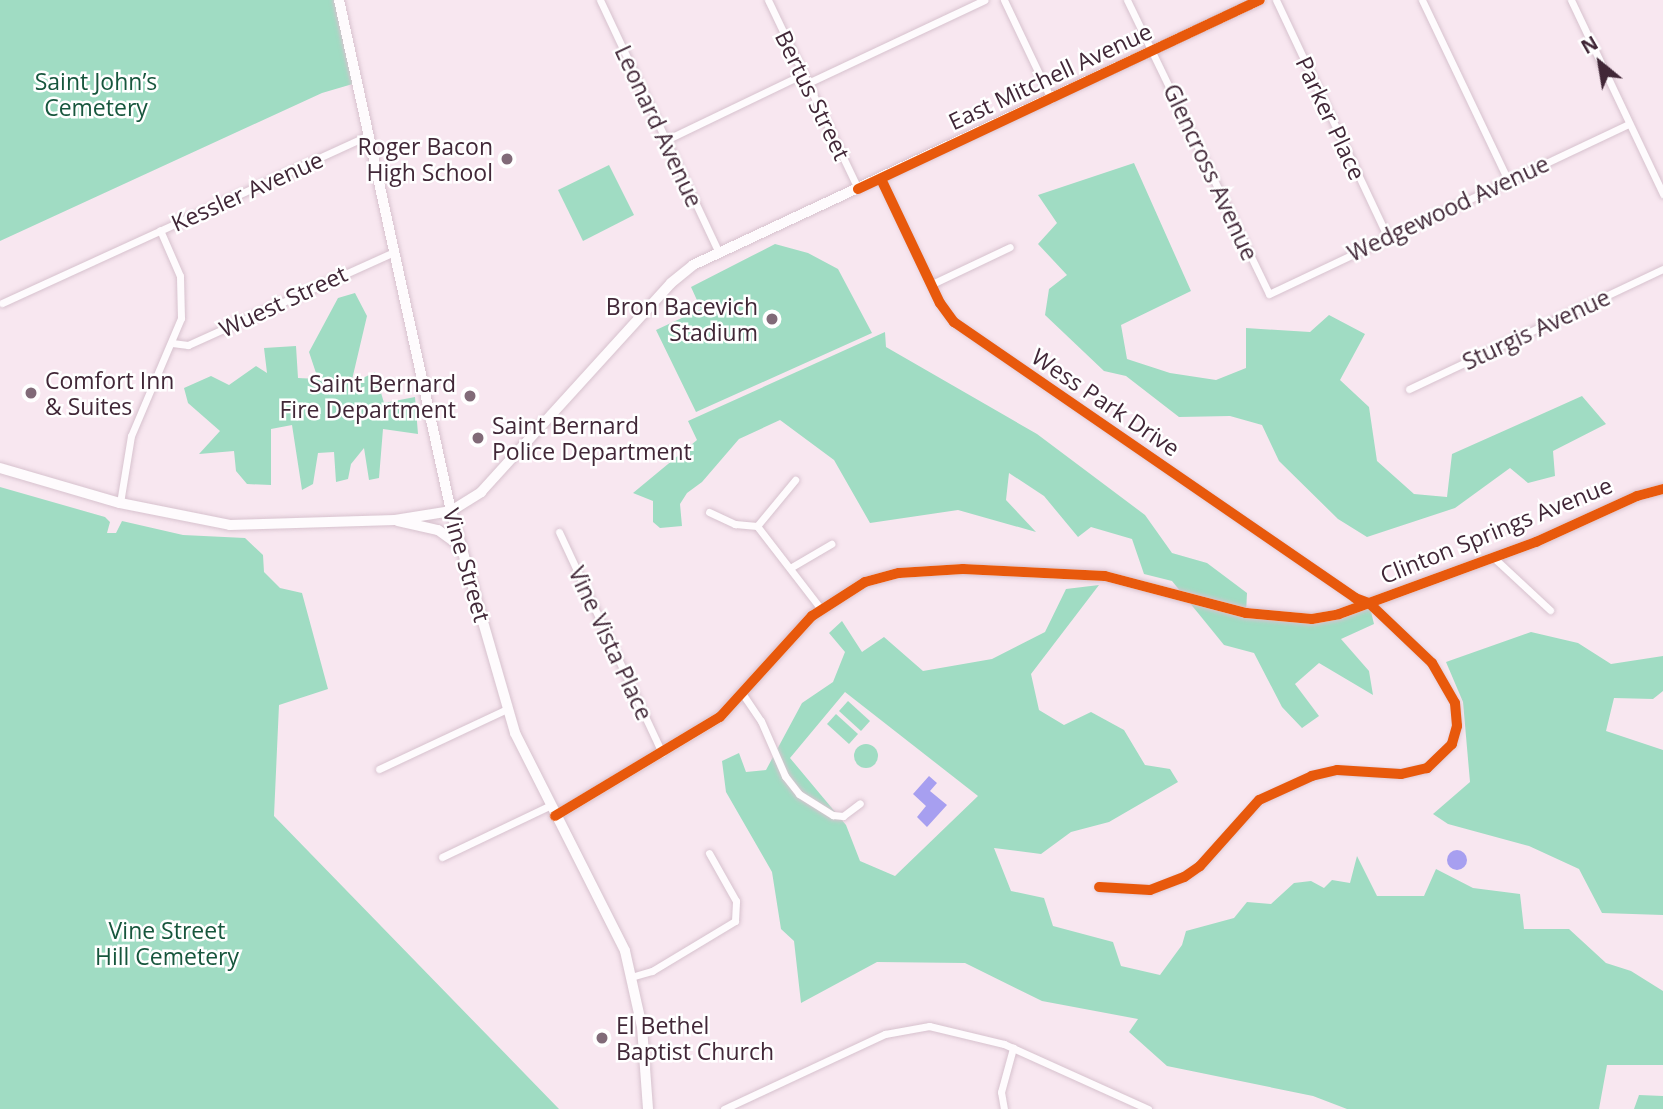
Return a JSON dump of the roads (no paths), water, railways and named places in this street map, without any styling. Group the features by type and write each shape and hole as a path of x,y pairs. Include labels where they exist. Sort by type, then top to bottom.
{"street":[{"name":"Vine Street","path":"340,0 367,136 461,548 507,709 552,811 621,940 642,1027 648,1109"},
{"name":"Leonard Avenue","path":"600,0 719,253"},
{"name":"Bertus Street","path":"768,0 858,189"},
{"path":"808,83 984,0"},
{"path":"1004,0 1051,99"},
{"name":"Glencross Avenue","path":"1127,0 1269,294"},
{"name":"Parker Place","path":"1276,0 1387,236"},
{"path":"1422,0 1508,180"},
{"path":"1571,0 1663,194"},
{"name":"East Mitchell Avenue","path":"451,511 476,497 502,471 671,283 719,253 1051,99 1253,1"},
{"path":"666,140 803,74"},
{"name":"Wedgewood Avenue","path":"1269,294 1629,124"},
{"name":"Kessler Avenue","path":"120,503 131,436 181,318 182,287 160,230 367,136"},
{"name":"Wess Park Drive","path":"881,179 947,313 963,330 1356,598 1369,603 1446,682 1457,726 1445,754 1413,773 1347,769 1312,776 1259,800 1200,866 1184,877 1150,890 1099,887"},
{"path":"2,303 160,230"},
{"path":"932,284 1010,247"},
{"name":"Wuest Street","path":"172,344 188,345 394,252"},
{"name":"Sturgis Avenue","path":"1409,389 1663,269"},
{"path":"0,468 120,503 230,525 395,520 451,511"},
{"path":"757,526 795,480"},
{"name":"Clinton Springs Avenue","path":"552,811 705,729 744,696 786,642 821,608 854,587 887,576 963,569 1105,576 1292,620 1331,616 1493,557 1663,489"},
{"path":"709,512 735,524 757,526 821,608"},
{"path":"395,520 438,530 461,548"},
{"name":"Vine Vista Place","path":"559,533 662,754"},
{"path":"790,568 831,544"},
{"path":"1493,557 1550,610"},
{"path":"744,696 764,726 785,776 799,793 832,815 843,816 860,803"},
{"path":"379,769 507,709"},
{"path":"442,857 552,811"},
{"path":"631,977 652,971 735,921 736,901 709,853"},
{"path":"724,1109 912,1026 946,1027 1013,1048 1148,1109"},
{"path":"1004,1109 1001,1092 1013,1048"}],"place":[{"name":"Roger Bacon High School","path":"507,159"},
{"name":"Bron Bacevich Stadium","path":"772,319"},
{"name":"Comfort Inn & Suites","path":"31,393"},
{"name":"Saint Bernard Fire Department","path":"470,396"},
{"name":"Saint Bernard Police Department","path":"478,438"},
{"name":"El Bethel Baptist Church","path":"602,1038"}],"park label":[{"name":"Saint John’s Cemetery","path":"96,94"},
{"name":"Vine Street Hill Cemetery","path":"167,943"}]}
